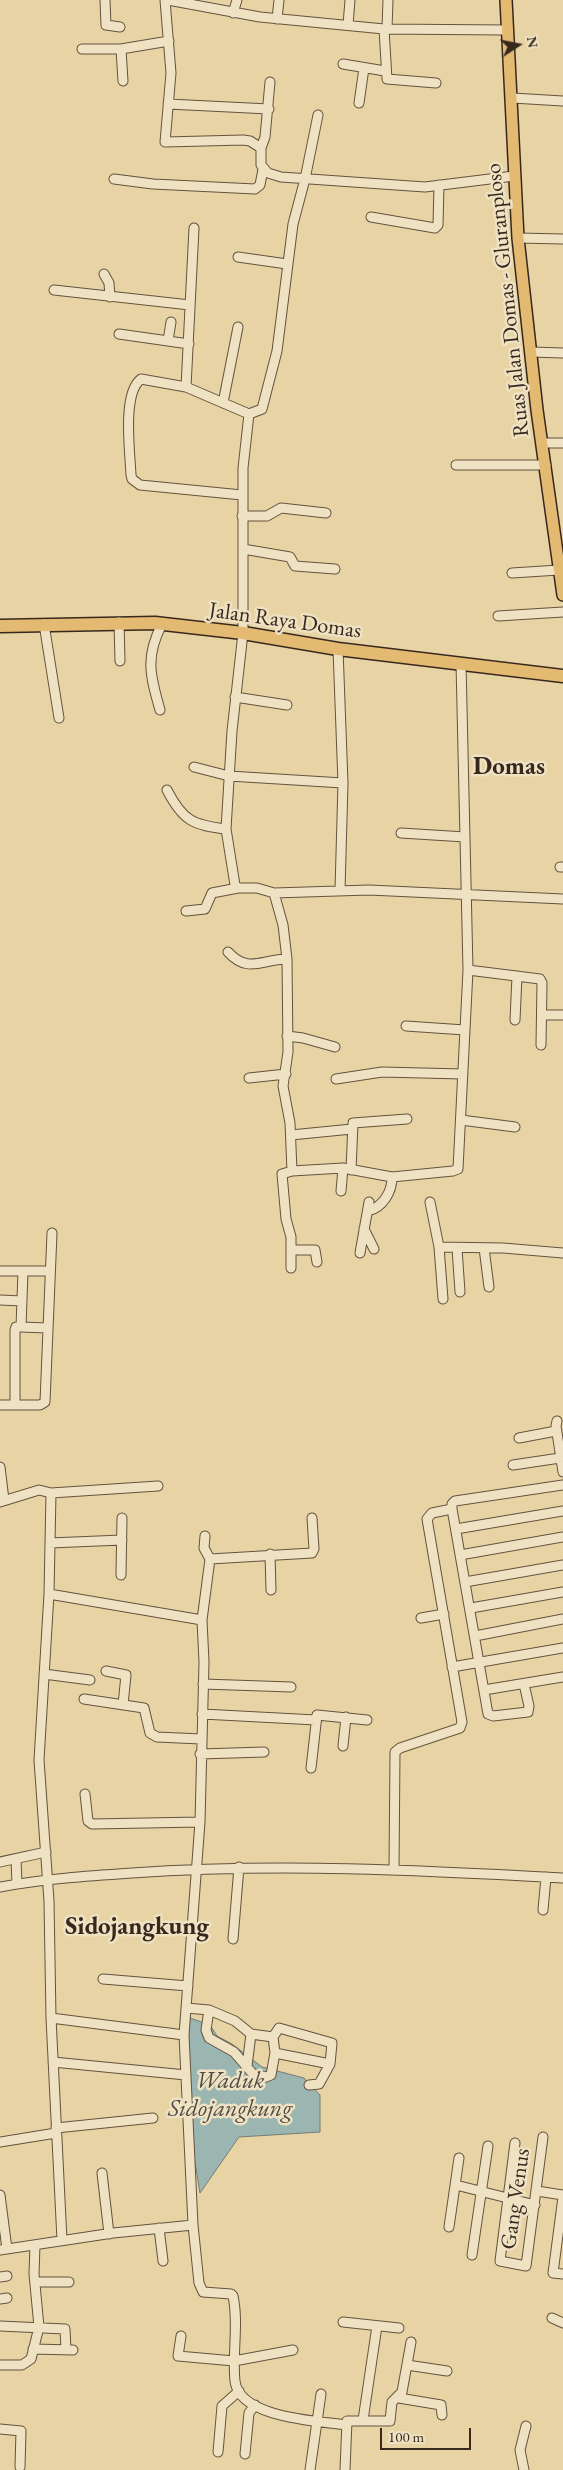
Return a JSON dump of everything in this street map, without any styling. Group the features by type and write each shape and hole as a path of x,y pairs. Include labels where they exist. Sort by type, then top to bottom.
{"highway":[{"name":"Jalan Raya Domas","path":"0,626 119,622 162,624 243,633 338,650 563,676"}],"main road":[{"name":"Ruas Jalan Domas - Gluranploso","path":"506,0 506,30 512,98 518,238 542,443 563,595"}],"street":[{"path":"105,0 106,25 120,27"},
{"path":"261,148 243,140 165,142 171,73 167,0 233,13 385,29 506,30"},
{"path":"233,13 237,0"},
{"path":"277,18 279,0"},
{"path":"348,25 350,0"},
{"path":"388,0 385,29 385,72 387,79 390,81 436,83"},
{"path":"82,50 121,50 169,41"},
{"path":"121,50 123,81"},
{"path":"343,64 385,72"},
{"path":"359,104 364,68"},
{"path":"114,179 153,184 255,189 260,185 263,169 261,164 261,148 265,137 269,109 270,82"},
{"path":"512,98 563,101"},
{"path":"168,104 269,109"},
{"path":"242,495 140,485 132,479 129,419 133,388 141,379 186,387 249,414 258,411 264,404 271,368 277,352 293,224 318,115"},
{"path":"263,169 268,173 281,177 419,187 514,176"},
{"path":"371,217 435,228 438,225 439,185"},
{"path":"186,387 194,228"},
{"path":"518,238 563,239"},
{"path":"238,257 287,264"},
{"path":"104,274 109,283 110,297"},
{"path":"54,290 190,305"},
{"path":"168,341 171,322"},
{"path":"223,403 238,326"},
{"path":"119,334 189,344"},
{"path":"531,352 563,353"},
{"path":"238,888 233,879 227,833 228,776 243,633 242,468 249,414"},
{"path":"542,443 563,443"},
{"path":"456,465 546,465"},
{"path":"242,516 267,516 281,508 326,513"},
{"path":"243,549 290,557 295,566 335,569"},
{"path":"512,573 559,570"},
{"path":"498,616 563,612"},
{"path":"119,622 120,660"},
{"path":"44,624 59,718"},
{"path":"160,710 150,670 150,662 153,641 162,624"},
{"path":"338,650 343,784 340,890"},
{"path":"291,1268 291,1250 282,1176 292,1171 347,1169 392,1177 453,1172 458,1169 468,970 461,663"},
{"path":"235,697 287,705"},
{"path":"194,767 228,776 343,784"},
{"path":"167,790 182,812 196,825 227,833"},
{"path":"402,833 465,837"},
{"path":"186,911 207,908 212,893 238,888 257,888 274,893 340,890 563,898"},
{"path":"274,893 283,925 287,959 286,1074 283,1090 291,1135 292,1171"},
{"path":"228,952 235,960 250,965 275,959 287,959"},
{"path":"468,970 540,979 542,983 541,1045"},
{"path":"515,1020 518,976"},
{"path":"542,1015 563,1014"},
{"path":"406,1026 465,1030"},
{"path":"287,1036 303,1038 335,1047"},
{"path":"336,1079 376,1072 464,1074"},
{"path":"249,1078 286,1074"},
{"path":"341,1191 347,1169 352,1124 358,1121 407,1119"},
{"path":"461,1120 515,1127"},
{"path":"291,1135 352,1129"},
{"path":"360,1253 369,1207 379,1206 392,1186 392,1177"},
{"path":"430,1202 439,1247 443,1299"},
{"path":"364,1229 374,1248"},
{"path":"0,1405 40,1405 45,1402 52,1233"},
{"path":"439,1247 563,1253"},
{"path":"457,1248 460,1292"},
{"path":"484,1248 489,1287"},
{"path":"291,1250 315,1250 318,1262"},
{"path":"0,1270 50,1271"},
{"path":"21,1327 23,1271"},
{"path":"0,1300 22,1301"},
{"path":"15,1405 16,1327 47,1328"},
{"path":"557,1421 556,1431 563,1472"},
{"path":"519,1438 556,1431"},
{"path":"513,1465 560,1458"},
{"path":"0,1467 2,1501 39,1490 51,1492 158,1486"},
{"path":"524,1684 530,1709 528,1712 490,1716 452,1504 455,1501 563,1485"},
{"path":"51,1492 49,1594 39,1760 48,1879 51,2018 62,2240"},
{"path":"394,1869 395,1752 400,1748 430,1739 462,1726 427,1519 432,1513 452,1509"},
{"path":"456,1529 563,1511"},
{"path":"121,1576 122,1518"},
{"path":"210,1559 314,1551 312,1518"},
{"path":"204,1536 204,1548 210,1559 202,1620 203,1684 200,1822 184,2035 193,2225 200,2288 203,2292 231,2294 233,2296 235,2380 244,2398 264,2410 286,2418 346,2425"},
{"path":"460,1555 563,1537"},
{"path":"50,1544 122,1540"},
{"path":"270,1554 271,1590"},
{"path":"465,1582 563,1565"},
{"path":"471,1608 563,1592"},
{"path":"49,1594 202,1620"},
{"path":"421,1618 444,1614"},
{"path":"475,1636 563,1619"},
{"path":"452,1667 563,1648"},
{"path":"106,1671 126,1675 124,1705"},
{"path":"44,1674 90,1680"},
{"path":"484,1690 563,1677"},
{"path":"203,1684 292,1687"},
{"path":"84,1699 144,1708 150,1733 153,1736 201,1739"},
{"path":"202,1714 316,1720"},
{"path":"312,1768 317,1714 367,1720"},
{"path":"343,1746 346,1717"},
{"path":"200,1754 264,1752"},
{"path":"85,1794 88,1821 92,1824 200,1822"},
{"path":"0,1862 46,1852"},
{"path":"16,1859 17,1884"},
{"path":"232,1939 239,1867"},
{"path":"0,1887 48,1879 197,1868 239,1867 394,1869 563,1878"},
{"path":"544,1910 546,1877"},
{"path":"103,1979 188,1986"},
{"path":"186,2008 208,2010 236,2021 250,2034 273,2037"},
{"path":"208,2010 207,2034 234,2052 253,2074 271,2075 275,2053 273,2037 279,2028 331,2042 333,2046 330,2064 319,2084 309,2085"},
{"path":"51,2018 184,2035"},
{"path":"247,2066 250,2034"},
{"path":"275,2053 330,2064"},
{"path":"53,2062 186,2076"},
{"path":"0,2142 56,2130 153,2118"},
{"name":"Gang Venus","path":"508,2199 500,2261 526,2266 543,2137"},
{"path":"508,2199 515,2143"},
{"path":"472,2255 488,2146"},
{"path":"449,2227 459,2158"},
{"path":"102,2173 109,2234"},
{"path":"456,2185 481,2193 535,2205"},
{"path":"537,2191 563,2196 553,2273 563,2274"},
{"path":"0,2195 4,2250 62,2240 193,2225"},
{"path":"159,2228 163,2261"},
{"path":"0,2365 27,2363 33,2349 38,2329 34,2282 35,2245"},
{"path":"34,2282 69,2282"},
{"path":"552,2318 563,2323"},
{"path":"343,2322 399,2328"},
{"path":"0,2326 67,2330 70,2350 33,2349"},
{"path":"363,2420 377,2326"},
{"path":"181,2336 178,2356 234,2361 293,2350"},
{"path":"399,2398 411,2342"},
{"path":"407,2365 447,2371"},
{"path":"218,2452 222,2406 240,2391"},
{"path":"310,2470 322,2394"},
{"path":"345,2470 346,2425 348,2421 388,2422 392,2402 399,2398 441,2405 442,2415"},
{"path":"245,2454 250,2413 255,2405"},
{"path":"524,2470 520,2450 526,2426"},
{"path":"0,2429 22,2432 20,2467"}],"water":[{"name":"Waduk Sidojangkung","path":"190,2018 210,2025 217,2036 232,2044 262,2067 304,2078 320,2095 320,2132 239,2137 200,2193 190,2132 185,2046"}],"district":[{"name":"Domas","path":"509,767"},
{"name":"Sidojangkung","path":"137,1927"}]}
